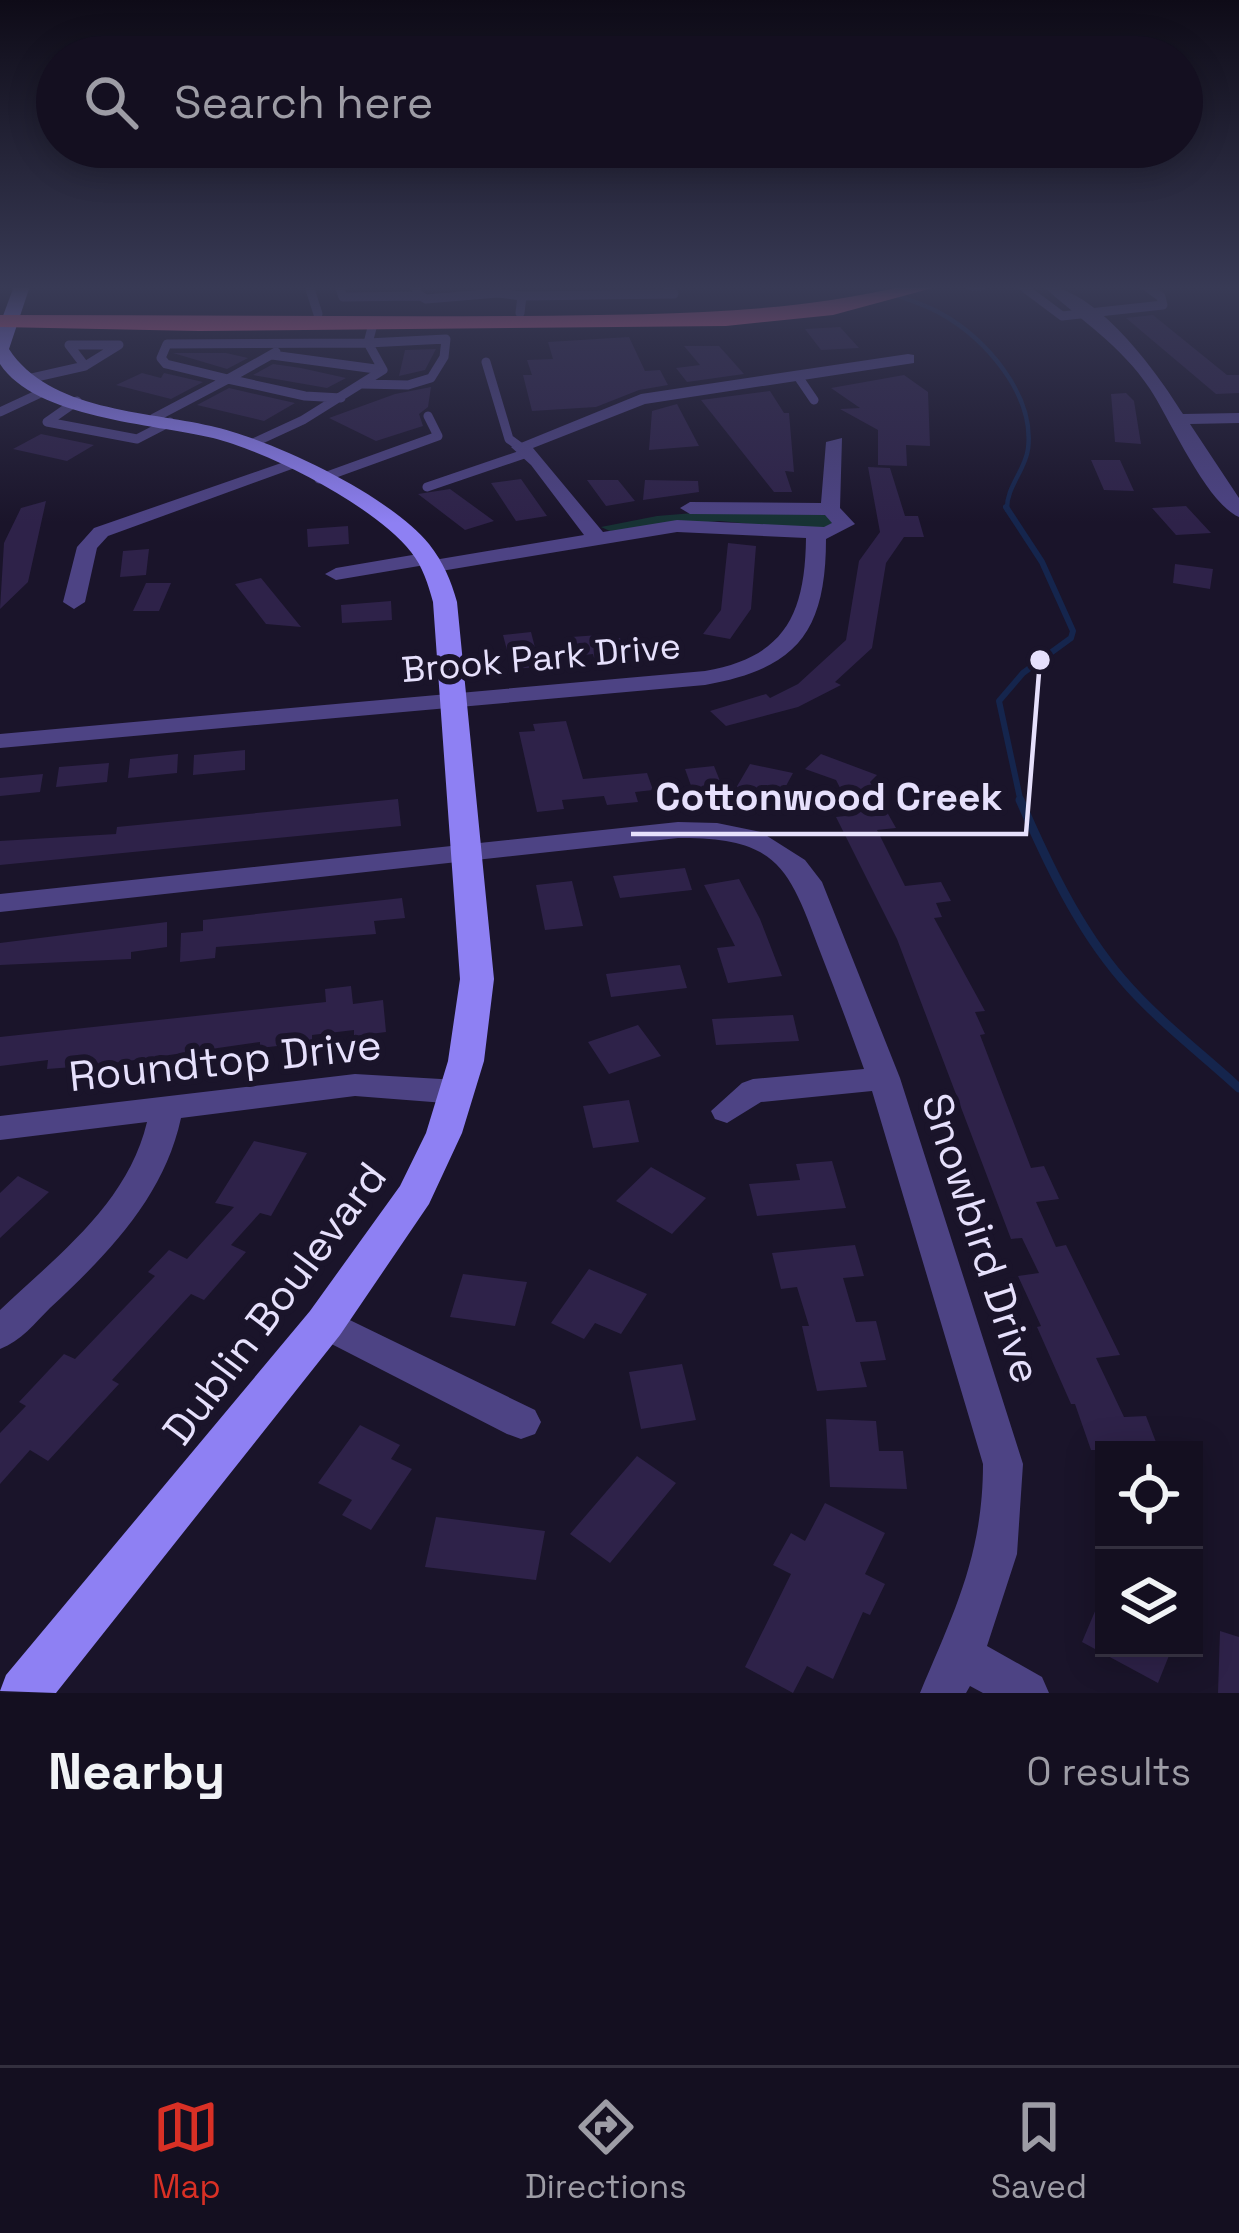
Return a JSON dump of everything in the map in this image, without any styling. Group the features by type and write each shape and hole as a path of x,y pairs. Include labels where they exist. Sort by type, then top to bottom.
{"main road":[{"path":"9,365 49,391 251,444 392,520 430,558"},
{"name":"Dublin Boulevard","path":"24,1693 325,1323 415,1194 458,1092 477,979 445,602 430,558"}],"street":[{"path":"591,530 523,450 641,399 874,365"},
{"path":"1141,365 1210,478 1239,511"},
{"path":"1176,419 1239,418"},
{"path":"830,509 835,442"},
{"path":"74,602 92,530 307,472"},
{"path":"336,574 699,508 830,509 845,520 843,527 816,534 691,525 591,530"},
{"name":"Brook Park Drive","path":"0,741 177,716 455,700 705,678 757,665 785,649 800,629 817,558 816,534"},
{"name":"Snowbird Drive","path":"0,903 678,830 760,833 796,863 808,882 884,1078 1003,1464 1006,1511 1000,1552 952,1675"},
{"path":"728,1112 753,1091 884,1078"},
{"name":"Roundtop Drive","path":"0,1128 355,1085 458,1092"},
{"path":"0,1333 132,1199 157,1157 167,1107"},
{"path":"325,1323 520,1422"},
{"path":"952,1675 1026,1693"}],"lane":[{"path":"170,365 305,396 342,398"},
{"path":"162,420 254,365"},
{"path":"325,365 383,370"},
{"path":"382,365 383,370"},
{"path":"362,384 425,382 437,376 444,365"},
{"path":"487,365 508,440 523,450"},
{"path":"0,412 49,391 85,366"},
{"path":"251,444 342,398 383,370"},
{"path":"799,378 814,400"},
{"path":"307,472 438,436 428,416"},
{"path":"427,487 523,450"}],"green space":[{"path":"730,510 823,513 836,520 828,529 814,530 720,521 610,531 601,527 657,516"}],"building":[{"path":"280,365 346,378 327,388 253,375"},
{"path":"402,365 428,365 425,370 399,376"},
{"path":"529,365 642,365 645,371 660,370 668,385 639,390 596,407 532,411 523,375 532,375"},
{"path":"736,365 744,374 687,382 676,368"},
{"path":"1182,365 1215,365 1227,375 1239,375 1239,393 1216,394"},
{"path":"142,373 203,382 171,399 116,385"},
{"path":"904,375 928,392 930,446 906,445 907,466 878,465 878,430 840,409 860,408 831,388"},
{"path":"431,387 428,407 419,414 423,426 376,441 329,418 395,394"},
{"path":"229,388 295,403 264,421 197,405"},
{"path":"770,391 784,413 789,413 794,472 785,471 792,492 774,492 701,400"},
{"path":"1126,393 1134,401 1141,444 1115,442 1111,394"},
{"path":"677,404 699,446 649,450 652,411"},
{"path":"41,434 94,445 67,461 13,449"},
{"path":"1091,460 1120,460 1134,491 1104,490"},
{"path":"868,467 890,468 905,516 918,516 924,537 904,537 886,563 872,648 835,682 841,685 798,707 726,726 710,711 766,694 770,698 798,684 846,640 859,561 880,532"},
{"path":"521,479 547,516 516,521 491,483"},
{"path":"587,480 618,480 635,501 606,506"},
{"path":"645,480 698,481 699,492 643,500"},
{"path":"450,489 494,521 465,530 418,494"},
{"path":"46,501 28,582 0,609 4,543 21,508"},
{"path":"1186,506 1211,533 1176,535 1152,508"},
{"path":"348,526 349,544 308,547 307,529"},
{"path":"728,543 756,546 751,609 730,639 703,634 721,610"},
{"path":"149,549 146,575 120,577 123,551"},
{"path":"1175,564 1213,569 1210,589 1173,583"},
{"path":"261,578 301,627 266,624 235,584"},
{"path":"146,583 171,583 159,611 133,611"},
{"path":"391,601 392,620 342,623 341,605"},
{"path":"531,632 540,667 512,669 503,635"},
{"path":"599,635 601,640 620,638 626,659 595,662 593,654 576,656 571,637"},
{"path":"566,721 583,779 647,773 653,790 635,792 638,802 607,805 604,796 562,800 564,809 537,812 519,732 535,731 533,724"},
{"path":"245,750 245,770 193,775 194,755"},
{"path":"178,754 177,773 128,778 130,759"},
{"path":"821,754 877,775 870,782 896,828 877,830 905,886 941,882 951,901 936,903 942,917 934,918 985,1011 975,1012 985,1034 980,1035 1031,1168 1044,1166 1059,1199 1036,1202 1056,1247 1066,1245 1120,1355 1096,1358 1124,1417 1146,1416 1156,1441 1095,1441 1095,1450 1091,1450 1018,1276 1039,1273 1022,1238 1011,1239 897,939 836,817 854,815 836,780 805,769"},
{"path":"109,763 107,782 56,787 59,767"},
{"path":"750,764 793,773 780,797 736,788"},
{"path":"714,766 724,791 694,794 685,769"},
{"path":"43,774 40,792 0,796 0,778"},
{"path":"398,799 401,826 0,865 0,841 116,834 117,827"},
{"path":"685,868 692,890 620,898 613,876"},
{"path":"739,879 782,976 728,983 717,948 735,946 704,885"},
{"path":"572,881 583,926 545,930 536,885"},
{"path":"402,898 405,918 374,921 376,934 216,947 215,958 180,962 181,933 203,931 203,920"},
{"path":"167,922 167,947 131,952 131,959 0,965 0,943"},
{"path":"680,965 687,988 611,997 606,974"},
{"path":"351,986 353,1004 383,1000 386,1032 354,1036 354,1030 312,1035 312,1042 260,1048 260,1042 100,1065 47,1069 48,1060 0,1066 0,1037 326,1002 325,989"},
{"path":"793,1015 799,1041 716,1045 712,1019"},
{"path":"638,1025 661,1056 609,1074 588,1042"},
{"path":"629,1100 639,1142 593,1148 583,1106"},
{"path":"254,1141 307,1153 271,1216 260,1213 231,1245 246,1252 204,1300 191,1294 112,1380 119,1384 48,1461 30,1450 0,1484 0,1433 26,1406 19,1402 64,1354 75,1359 155,1276 148,1272 169,1250 187,1259 234,1207 215,1203"},
{"path":"832,1161 846,1208 757,1216 749,1184 800,1180 796,1164"},
{"path":"651,1167 706,1198 672,1234 616,1201"},
{"path":"18,1176 49,1192 0,1238 0,1193"},
{"path":"855,1245 864,1276 843,1278 856,1322 876,1321 886,1360 860,1362 867,1387 817,1391 802,1326 809,1326 797,1287 781,1289 772,1253"},
{"path":"589,1269 647,1294 621,1334 595,1323 584,1339 551,1323"},
{"path":"463,1274 527,1282 515,1326 450,1317"},
{"path":"682,1364 696,1420 641,1429 629,1372"},
{"path":"826,1419 876,1421 879,1451 903,1451 907,1489 830,1487"},
{"path":"360,1425 400,1445 391,1459 412,1469 371,1530 342,1515 352,1500 318,1483"},
{"path":"637,1456 676,1483 610,1563 570,1534"},
{"path":"825,1503 885,1533 865,1574 885,1584 870,1615 863,1612 833,1679 807,1666 793,1693 745,1667 791,1574 773,1565 791,1533 805,1541"},
{"path":"436,1517 545,1531 536,1580 425,1567"},
{"path":"1095,1611 1095,1649 1082,1642"},
{"path":"1220,1631 1239,1637 1239,1693 1218,1693"},
{"path":"1110,1657 1168,1657 1158,1683"}],"waterway":[{"path":"999,365 1015,388 1028,428 1028,449 1007,509"},
{"path":"1007,509 1042,562 1073,631 1071,638 1023,673 999,701 1021,802"},
{"path":"1021,802 1065,894 1106,959 1149,1008 1239,1088"}],"place":[{"name":"Cottonwood Creek","path":"1040,660"}]}
